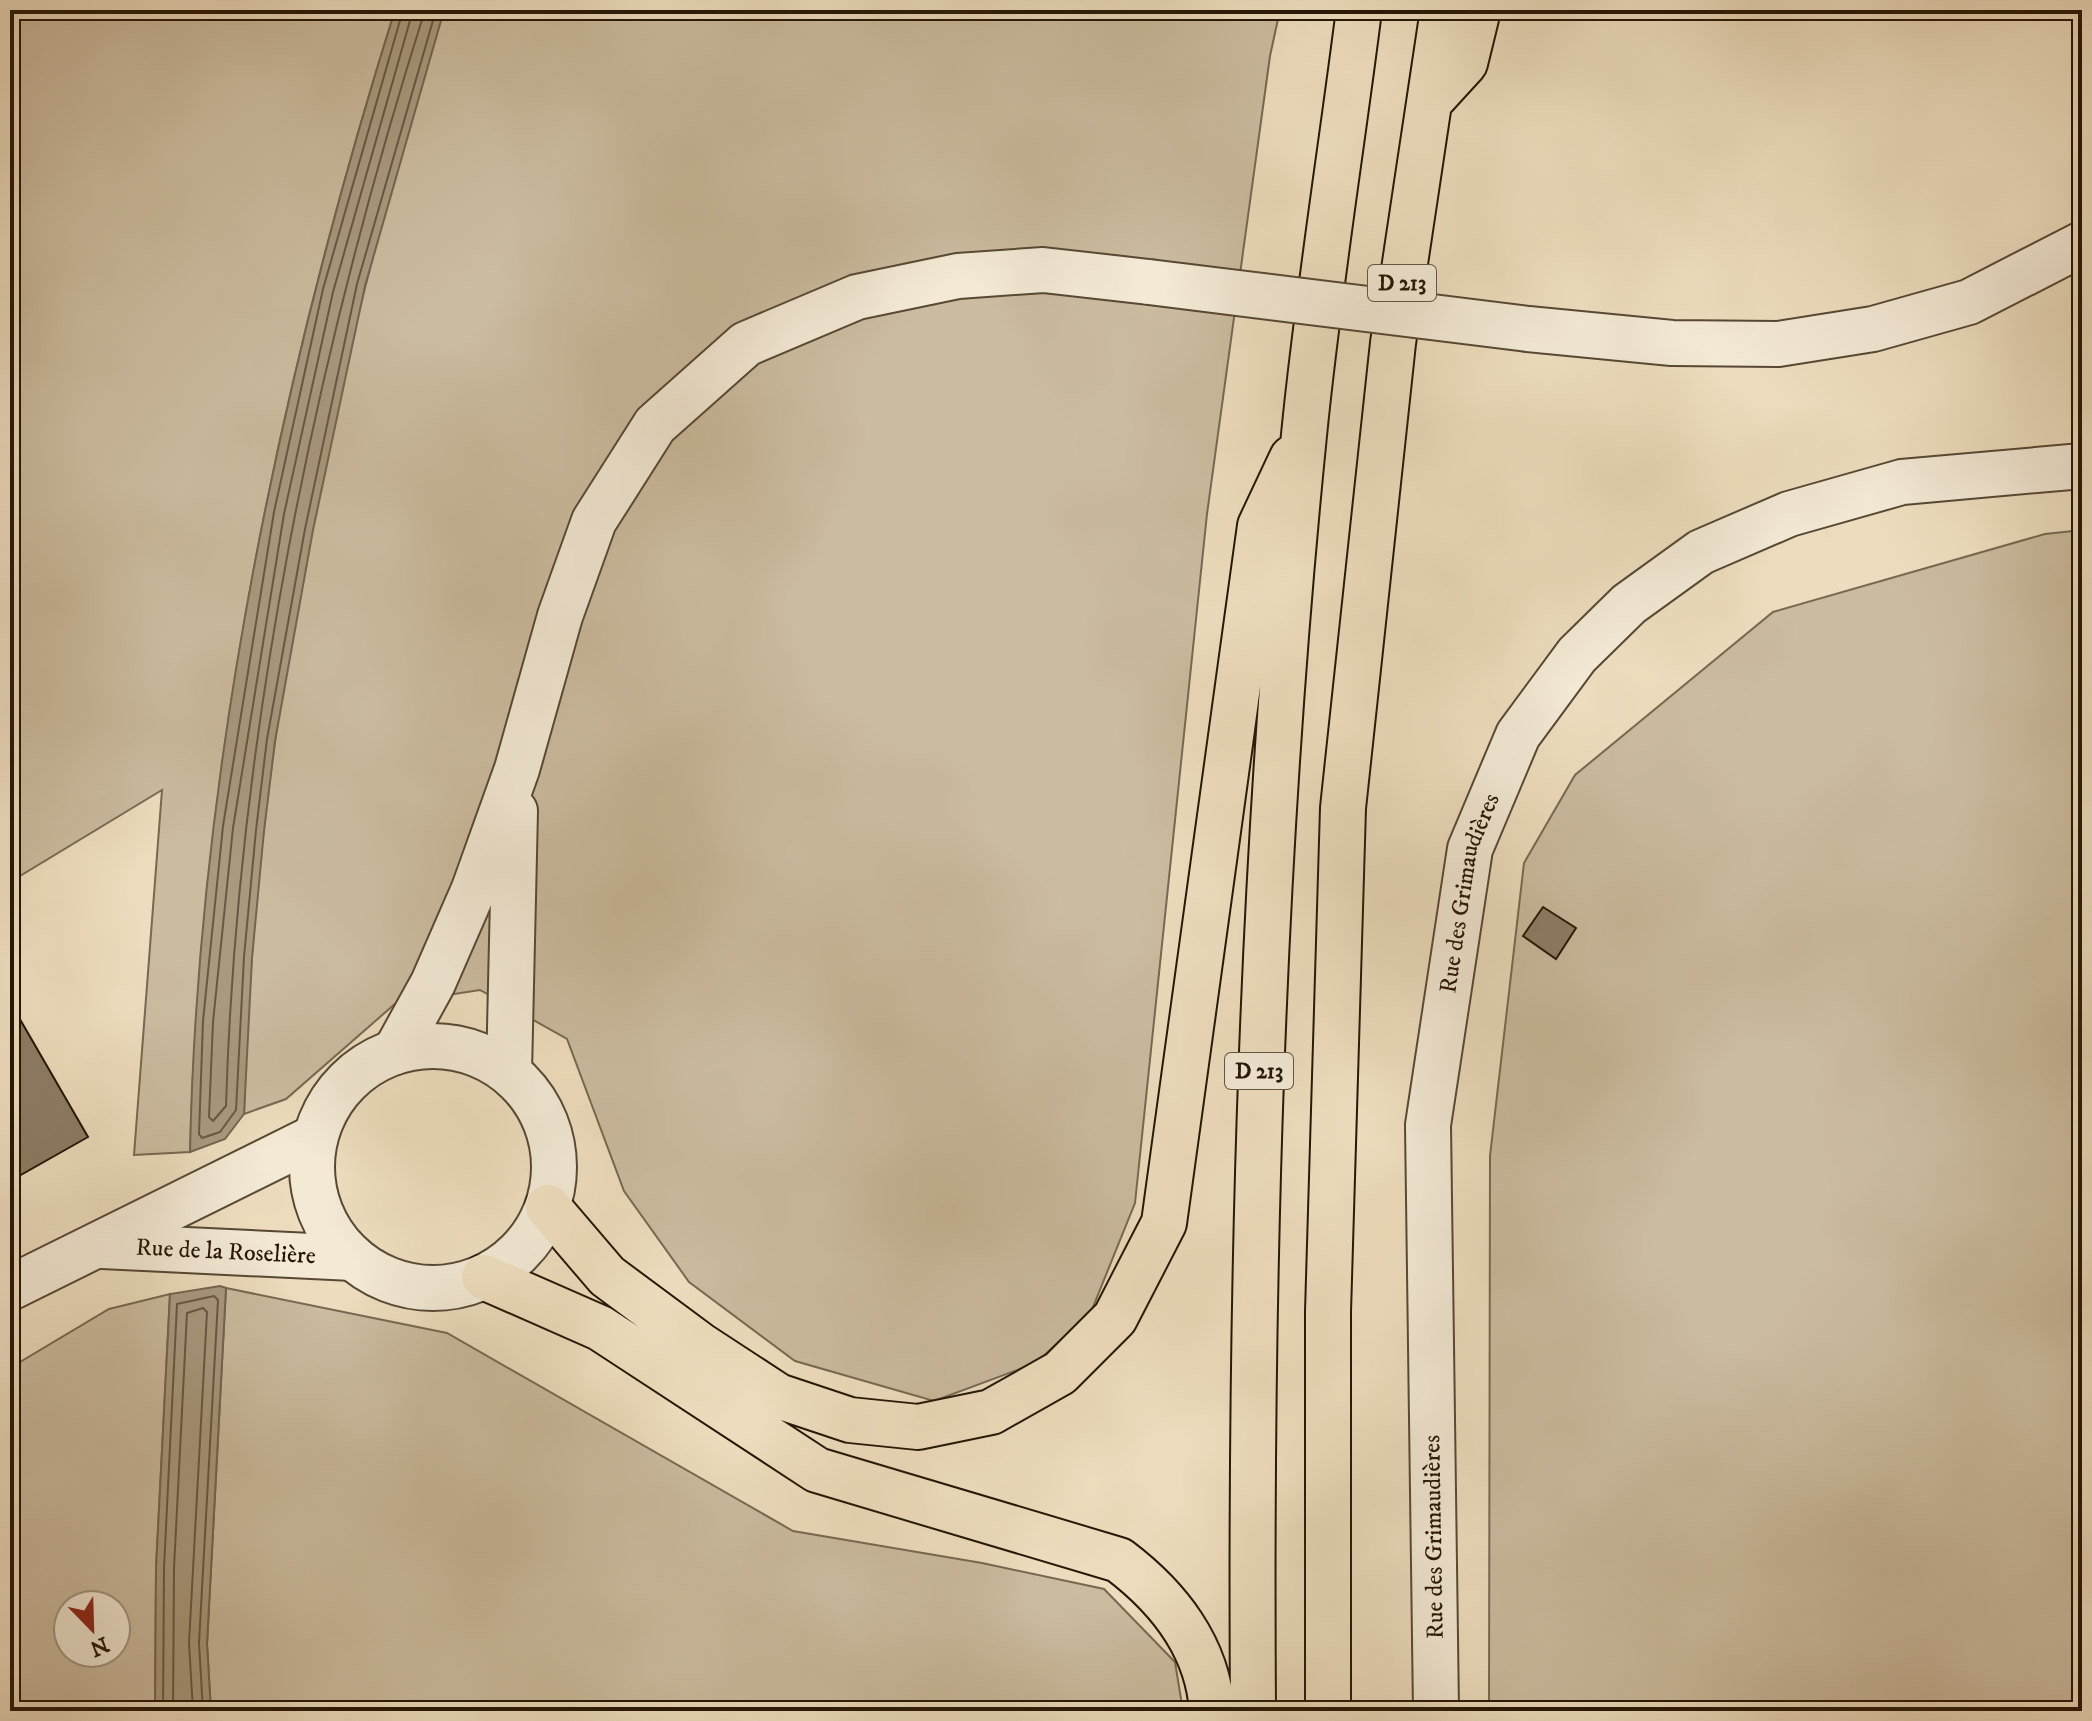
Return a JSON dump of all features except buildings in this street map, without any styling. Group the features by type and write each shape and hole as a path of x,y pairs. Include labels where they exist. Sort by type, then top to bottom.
{"highway":[{"name":"D 213","path":"1253,1711 1253,1267 1261,1015 1304,433 1359,10"},
{"name":"D 213","path":"1328,1711 1328,1312 1343,808 1387,388 1443,10"},
{"path":"1429,103 1465,63 1478,10"},
{"path":"548,1207 607,1276 700,1345 778,1396 850,1420 918,1427 991,1412 1060,1373 1115,1318 1164,1223 1260,526 1304,433"},
{"path":"484,1277 600,1328 817,1470 1119,1560 1153,1586 1189,1632 1211,1693 1212,1711"}],"street":[{"path":"395,1052 445,956 474,889 517,769 560,616 594,521 655,425 746,344 857,297 958,276 1043,270 1528,329 1672,343 1778,344 1873,329 1969,302 2082,244"},
{"name":"Rue des Grimaudières","path":"1436,1711 1428,1125 1470,849 1518,735 1577,655 1629,604 1701,552 1789,514 1902,482 2082,466"},
{"path":"509,1072 517,769"},
{"path":"435,1045 474,1052 509,1072 535,1099 551,1133 555,1170 548,1207 533,1236 512,1260 484,1277 450,1287 415,1287 382,1277 353,1258 331,1233 317,1203 312,1170 315,1137 331,1100 359,1070 395,1052 435,1045"},
{"name":"Rue de la Roselière","path":"10,1288 315,1137"},
{"name":"Rue de la Roselière","path":"100,1246 353,1258"}],"shaded area":[{"path":"10,10 395,10 316,289 282,431 253,574 229,718 210,863 197,1007 190,1152 134,1155 162,790 10,882"},
{"path":"444,10 1280,10 1270,56 1207,514 1135,1203 1091,1312 1036,1363 934,1401 795,1361 689,1282 624,1191 567,1039 480,990 396,1003 286,1099 244,1114 251,974 263,834 305,555 367,280"},
{"path":"2082,530 2082,1711 1489,1711 1490,1156 1524,863 1575,775 1773,612 2045,534"},
{"path":"226,1288 447,1333 793,1531 982,1563 1104,1589 1175,1662 1183,1711 211,1711 207,1644"},
{"path":"170,1294 156,1568 155,1711 10,1711 10,1368 109,1309"}],"water":[{"path":"395,10 444,10 365,286 313,530 275,741 264,831 252,958 244,1114 225,1139 190,1152 196,1008 209,863 228,718 253,574 282,430 316,288"},
{"path":"220,1286 226,1288 207,1644 211,1711 155,1711 156,1568 170,1294"}]}
